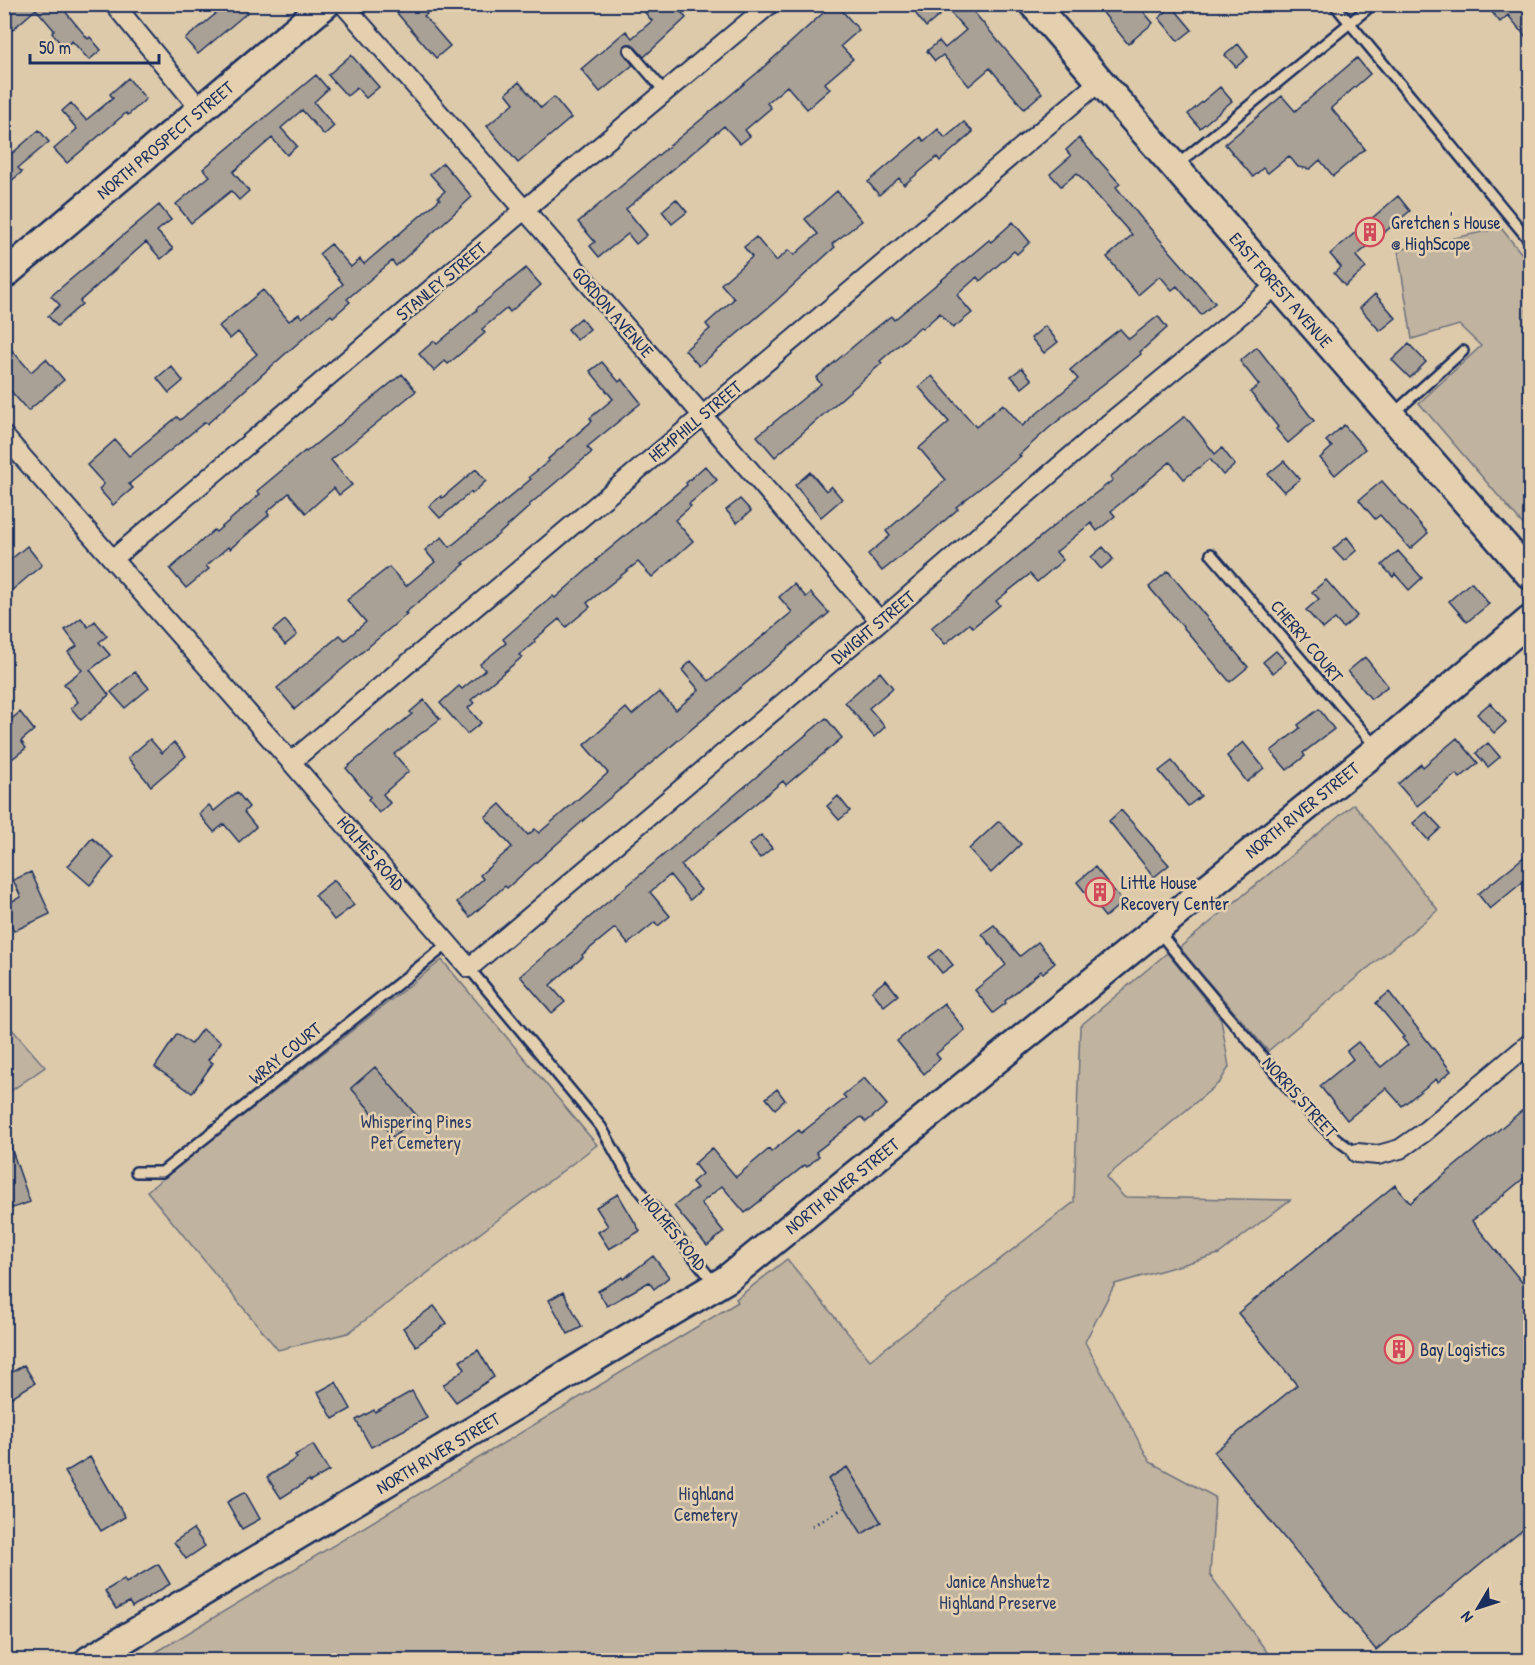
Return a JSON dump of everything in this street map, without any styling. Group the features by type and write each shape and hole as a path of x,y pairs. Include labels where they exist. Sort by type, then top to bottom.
{"street":[{"path":"114,4 201,110"},
{"name":"NORTH PROSPECT STREET","path":"4,275 326,4"},
{"name":"GORDON AVENUE","path":"343,4 525,210 880,621"},
{"name":"STANLEY STREET","path":"113,559 770,4"},
{"name":"EAST FOREST AVENUE","path":"1033,4 1530,575"},
{"name":"HEMPHILL STREET","path":"291,762 1100,82"},
{"name":"DWIGHT STREET","path":"469,968 880,621 1108,424 1277,285"},
{"name":"HOLMES ROAD","path":"4,436 469,968"},
{"name":"NORTH RIVER STREET","path":"89,1660 727,1280 1377,749 1530,620"},
{"name":"NORRIS STREET","path":"1357,1153 1378,1155 1400,1149 1530,1043"}],"lane":[{"path":"1334,4 1530,241"},
{"path":"1175,167 1373,4"},
{"path":"629,50 665,93"},
{"path":"1391,416 1463,351"},
{"name":"CHERRY COURT","path":"1211,554 1377,749"},
{"name":"NORRIS STREET","path":"1157,929 1297,1098 1347,1148 1357,1153"},
{"name":"WRAY COURT","path":"136,1172 162,1172 449,943"},
{"name":"HOLMES ROAD","path":"469,968 601,1127 628,1175 716,1286"}],"path":[{"path":"813,1526 844,1508"}],"green space":[{"path":"1501,228 1530,264 1530,533 1419,403 1481,346 1459,325 1412,339 1398,250"},
{"path":"1354,804 1438,910 1268,1051 1179,948"},
{"path":"1167,953 1221,1019 1229,1067 1220,1082 1106,1177 1124,1197 1290,1200 1219,1254 1115,1284 1085,1342 1150,1462 1215,1497 1210,1575 1273,1660 143,1660 738,1302 736,1299 787,1259 870,1360 1074,1202 1080,1026"},
{"name":"Whispering Pines Pet Cemetery","path":"442,960 597,1145 348,1333 278,1350 147,1191"},
{"path":"4,1020 45,1067 5,1095 4,1095"}],"building":[{"path":"18,4 59,4 88,39 90,37 101,50 89,60 72,41 64,48 52,33 54,30 36,9 4,37 4,17"},
{"path":"228,4 242,4 248,12 198,54 185,39"},
{"path":"404,4 419,4 427,14 424,16 450,46 436,58 396,12"},
{"path":"638,4 675,4 686,18 644,57 632,44 625,45 623,52 633,65 600,92 581,69 626,31 632,38 652,21"},
{"path":"833,4 836,4 859,30 841,46 853,59 825,83 830,89 807,109 787,86 767,103 771,108 745,130 750,136 740,144 724,126 626,209 647,235 636,244 628,234 599,257 590,246 595,242 578,222 757,73"},
{"path":"927,4 967,4 1042,93 1024,109 990,68 969,86 943,55 935,61 927,51 939,41 945,48 966,30 947,9 926,27 916,14"},
{"path":"1096,4 1137,4 1153,23 1128,44"},
{"path":"1498,4 1530,4 1530,42 1508,15 1500,22 1491,11"},
{"path":"1172,6 1192,30 1178,41 1159,18"},
{"path":"1238,44 1248,57 1236,67 1225,55"},
{"path":"351,55 379,87 366,98 357,88 347,96 328,75"},
{"path":"1357,58 1370,74 1331,108 1365,149 1333,176 1320,160 1310,169 1298,167 1289,156 1268,173 1263,168 1253,177 1225,144 1282,96 1295,111"},
{"path":"316,75 328,89 314,102 334,126 324,135 302,110 281,128 297,146 287,155 272,138 233,172 249,191 239,200 231,191 191,223 176,204 210,176 203,169"},
{"path":"128,78 146,99 67,163 54,149 77,129 62,111 71,103 86,120 113,98 110,94"},
{"path":"519,82 541,108 554,97 571,118 518,163 487,126 514,103 506,93"},
{"path":"1220,87 1232,101 1200,128 1188,114"},
{"path":"964,122 973,132 940,161 937,157 904,185 899,178 879,195 868,182 921,137 924,141 938,129 945,138"},
{"path":"39,130 49,142 18,168 22,172 4,187 4,152 8,157"},
{"path":"1079,138 1120,184 1116,187 1142,219 1215,303 1201,315 1177,286 1172,290 1160,276 1138,295 1107,257 1132,235 1077,173 1061,186 1050,174 1071,156 1066,150"},
{"path":"443,163 472,197 396,266 392,261 347,299 350,302 333,317 331,315 207,424 205,422 129,484 133,488 113,505 99,489 104,484 87,465 115,440 129,456 177,417 180,420 257,354 238,332 230,339 219,326 263,290 289,321 299,314 302,318 343,284 319,254 331,244 351,267 360,259 364,264 440,199 438,197 445,191 430,174"},
{"path":"837,191 862,221 832,244 835,247 699,366 685,350 710,329 706,324 734,299 721,284 752,257 744,247 756,237 776,261 789,250 794,255 818,234 805,219"},
{"name":"Gretchen's House @ HighScope","path":"1398,196 1410,211 1356,256 1366,268 1345,286 1334,273 1341,267 1330,254"},
{"path":"676,199 687,212 672,224 662,211"},
{"path":"159,205 171,220 157,231 173,249 161,259 146,242 80,301 82,304 57,326 48,316 60,305 51,296"},
{"path":"1013,222 1030,242 1017,254 1014,251 980,281 977,277 957,295 972,313 953,328 940,313 922,329 920,327 775,457 757,436 821,384 816,378 862,339 891,316 894,320"},
{"path":"526,268 541,285 510,312 507,308 482,329 485,333 448,364 445,361 434,371 419,354 434,341 437,344"},
{"path":"1375,294 1396,318 1380,331 1360,308"},
{"path":"1158,316 1167,328 1140,352 1141,354 1049,428 1019,455 1021,456 956,507 958,509 928,535 882,571 868,554 890,536 886,531 946,480 919,448 949,422 919,387 932,376 976,427 1003,404 1022,426 1078,379 1070,370 1103,342 1120,329 1129,339"},
{"path":"581,318 590,329 577,340 568,329"},
{"path":"1045,326 1058,342 1044,353 1031,338"},
{"path":"4,341 31,372 46,359 64,380 28,411 4,383"},
{"path":"1409,344 1426,362 1410,378 1392,360"},
{"path":"1257,347 1314,421 1288,443 1250,392 1259,385 1240,361"},
{"path":"602,362 619,382 622,379 641,403 587,447 592,452 295,709 277,688 340,635 345,640 366,622 347,600 389,567 406,586 435,562 425,550 442,537 450,547 531,479 529,477 549,461 548,459 592,421 590,418 613,399 590,371"},
{"path":"171,366 183,381 169,393 157,378"},
{"path":"1022,368 1032,380 1022,388 1011,376"},
{"path":"402,374 416,391 331,460 352,485 339,495 334,488 306,513 289,493 267,512 269,515 230,549 228,547 206,566 209,569 186,588 170,569 260,494 257,491"},
{"path":"1185,416 1215,454 1222,448 1235,465 1223,475 1210,459 1184,479 1170,462 1111,511 1115,516 1097,531 1091,523 1056,552 1063,560 1037,582 1030,574 996,601 1000,605 973,627 969,624 945,644 931,628 1063,518 1113,480 1110,477"},
{"path":"1344,425 1365,449 1335,475 1320,458 1332,447 1326,441"},
{"path":"1284,461 1300,479 1284,492 1268,474"},
{"path":"705,466 717,480 689,504 691,506 675,520 693,541 652,577 638,562 587,603 590,607 566,627 559,619 534,640 535,642 519,655 522,657 471,700 474,703 468,708 481,723 467,734 440,703 459,686 462,689 485,670 480,664 506,643 503,639 553,596 555,598 596,560 687,485 686,483"},
{"path":"476,469 486,481 440,518 429,506"},
{"path":"810,472 826,491 831,486 842,499 821,517 795,485"},
{"path":"1382,481 1428,533 1410,549 1380,515 1375,519 1359,500"},
{"path":"740,499 751,511 737,523 726,510"},
{"path":"1347,537 1357,550 1344,561 1333,549"},
{"path":"27,546 42,565 4,597 4,565"},
{"path":"1103,547 1113,559 1101,569 1091,557"},
{"path":"1398,551 1422,578 1409,590 1395,574 1393,577 1382,565"},
{"path":"1168,571 1248,667 1230,682 1149,587"},
{"path":"1326,580 1357,616 1343,628 1335,619 1323,629 1306,610 1319,599 1312,592"},
{"path":"1471,582 1489,604 1467,622 1449,601"},
{"path":"794,584 806,597 811,593 829,613 470,917 457,902 483,879 480,875 512,847 485,817 500,804 528,835 535,829 539,833 608,773 584,745 626,708 632,715 659,692 676,710 699,690 682,670 691,661 709,681 792,612 779,597"},
{"path":"81,618 88,627 95,621 107,636 99,642 110,655 90,670 109,695 81,720 71,708 78,702 64,684 82,670 68,652 77,646 65,630"},
{"path":"285,620 297,635 285,645 273,630"},
{"path":"1276,651 1286,662 1273,673 1263,662"},
{"path":"1365,657 1388,686 1371,699 1348,671"},
{"path":"135,672 149,688 125,708 111,692"},
{"path":"880,672 893,688 869,708 885,727 874,737 845,702"},
{"path":"424,700 440,719 394,754 409,771 383,794 390,803 379,813 368,799 370,797 346,768 412,714 410,712"},
{"path":"1490,703 1506,722 1494,733 1477,714"},
{"path":"1319,709 1334,729 1303,753 1305,756 1287,770 1271,751"},
{"path":"20,712 34,730 21,741 26,748 4,765 4,725"},
{"path":"826,718 842,738 786,785 783,781 681,865 701,890 690,900 670,875 650,892 670,916 658,926 655,922 628,944 615,928 582,955 583,957 550,985 565,1002 552,1013 520,976"},
{"path":"1457,738 1478,763 1460,778 1456,774 1417,806 1398,784 1421,764 1423,767"},
{"path":"150,739 162,753 174,742 186,756 151,786 128,758"},
{"path":"1243,742 1264,768 1247,782 1227,756"},
{"path":"1488,743 1500,757 1488,767 1476,753"},
{"path":"1172,761 1201,796 1188,806 1159,771"},
{"path":"237,792 249,807 244,812 256,827 239,842 224,824 214,832 199,814 209,805 214,811"},
{"path":"838,796 850,811 839,820 827,806"},
{"path":"1121,810 1169,865 1154,877 1109,821"},
{"path":"1426,812 1441,828 1428,840 1413,823"},
{"path":"999,821 1021,844 991,873 969,849"},
{"path":"761,835 772,848 760,858 749,845"},
{"path":"92,838 114,857 90,885 68,866"},
{"path":"1530,852 1530,876 1490,909 1478,894"},
{"name":"Little House Recovery Center","path":"1095,867 1123,902 1105,917 1077,882"},
{"path":"31,872 50,914 14,931 4,911 4,905 21,897 13,880"},
{"path":"334,880 354,905 334,920 315,895"},
{"path":"994,925 1020,956 1038,942 1055,963 1043,973 1041,971 993,1013 975,990 1006,965 982,934"},
{"path":"940,949 953,965 942,973 929,957"},
{"path":"886,980 898,995 884,1006 872,991"},
{"path":"1389,992 1451,1071 1438,1082 1436,1079 1402,1106 1386,1088 1347,1120 1320,1086 1353,1059 1347,1051 1358,1042 1381,1067 1408,1045 1376,1003"},
{"path":"944,1003 965,1030 936,1054 940,1059 924,1074 897,1041"},
{"path":"202,1029 221,1042 208,1060 213,1063 192,1093 155,1067 177,1034 191,1044"},
{"path":"375,1067 417,1116 393,1137 351,1088"},
{"path":"864,1078 887,1105 866,1122 861,1117 816,1152 819,1156 807,1167 805,1165 745,1213 722,1186 701,1203 724,1232 707,1246 674,1206 697,1188 692,1182 702,1174 694,1164 712,1148 736,1177 769,1149 771,1152 799,1130 801,1133 846,1098 843,1095"},
{"path":"777,1089 785,1100 775,1109 766,1098"},
{"name":"Bay Logistics","path":"1530,1104 1530,1173 1472,1221 1530,1292 1530,1524 1376,1650 1214,1452 1297,1385 1238,1313 1395,1185 1410,1203"},
{"path":"4,1136 7,1136 30,1202 4,1211"},
{"path":"618,1194 640,1231 609,1249 598,1232 608,1226 596,1207"},
{"path":"653,1256 669,1277 654,1289 649,1282 607,1306 598,1291 622,1277 623,1279"},
{"path":"563,1292 582,1327 568,1334 549,1300"},
{"path":"434,1306 447,1323 416,1346 403,1328"},
{"path":"478,1350 494,1377 456,1402 443,1385 465,1369 460,1361"},
{"path":"24,1365 35,1383 10,1398 4,1388 4,1377"},
{"path":"336,1382 351,1409 333,1419 318,1392"},
{"path":"412,1391 427,1418 371,1447 356,1420"},
{"path":"313,1445 329,1471 310,1482 309,1480 281,1498 267,1477 297,1458 295,1455"},
{"path":"90,1457 125,1517 101,1531 65,1472"},
{"path":"847,1467 881,1522 862,1534 828,1479"},
{"path":"245,1492 260,1519 242,1529 227,1502"},
{"path":"193,1529 205,1546 186,1559 174,1542"},
{"path":"158,1564 170,1584 132,1607 129,1602 116,1609 105,1591 124,1579 126,1583"}],"place":[{"name":"Gretchen's House @ HighScope","path":"1370,232"},
{"name":"Little House Recovery Center","path":"1100,892"},
{"name":"Bay Logistics","path":"1399,1349"}],"park label":[{"name":"Highland Cemetery","path":"706,1503"},
{"name":"Janice Anshuetz Highland Preserve","path":"998,1591"}]}
